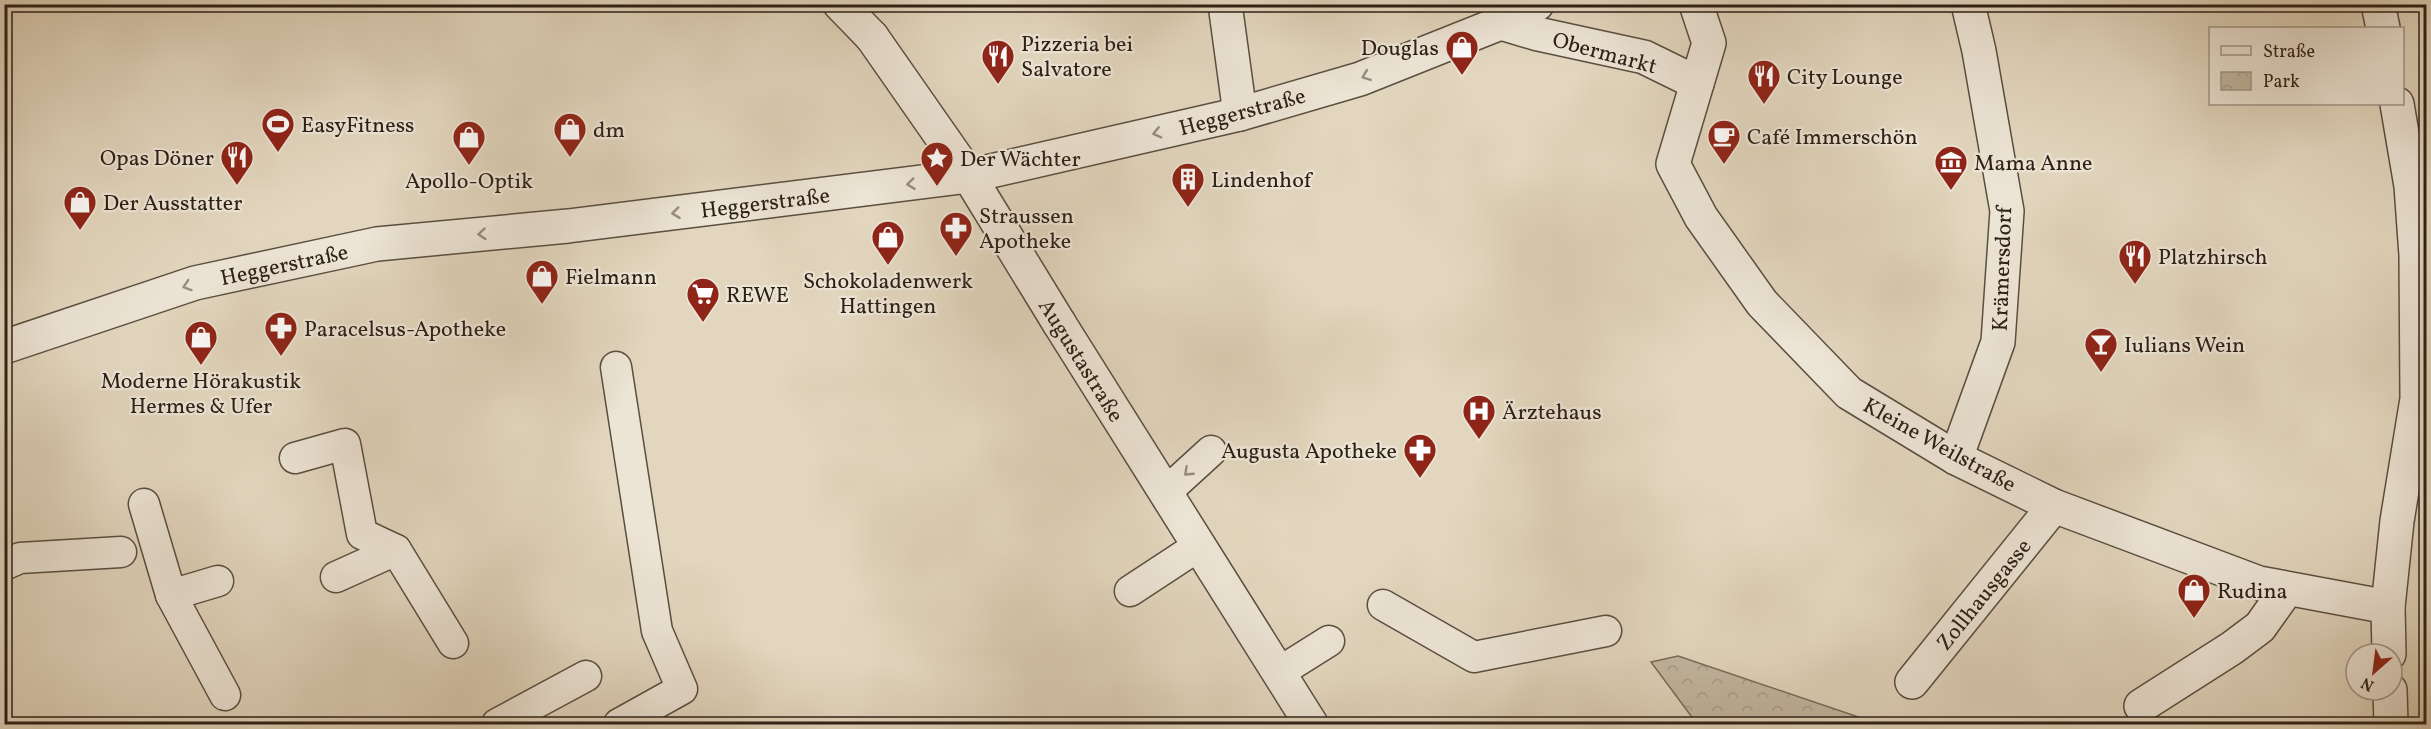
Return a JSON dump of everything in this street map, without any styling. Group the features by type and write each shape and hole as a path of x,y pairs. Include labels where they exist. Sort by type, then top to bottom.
{"street":[{"name":"Augustastraße","path":"840,4 872,37 969,176 1311,724"},
{"path":"1225,4 1240,114"},
{"path":"1696,4 1709,43 1697,83"},
{"name":"Krämersdorf","path":"1956,458 1998,342 2007,211 1979,51 1968,4"},
{"path":"2378,4 2383,27"},
{"name":"Heggerstraße","path":"4,347 195,283 377,244 568,226 969,176 1240,114 1360,79 1518,14"},
{"name":"Obermarkt","path":"1518,14 1538,34 1644,57 1697,83"},
{"name":"Kleine Weilstraße","path":"1697,83 1674,164 1701,217 1762,303 1849,393 1956,458 2054,506 2259,583 2388,607"},
{"path":"2389,642 2388,607 2397,521 2417,399 2421,254 2397,105"},
{"name":"Zollhausgasse","path":"1912,682 2054,506"},
{"path":"2142,706 2232,648 2260,627 2287,589"},
{"path":"2390,702 2391,724"}],"lane":[{"path":"616,367 657,631 682,689 620,724"},
{"path":"295,458 345,444 362,534 396,550 453,643"},
{"path":"1165,493 1211,451"},
{"path":"144,504 171,595 225,695"},
{"path":"336,578 396,550"},
{"path":"4,565 20,558 121,552"},
{"path":"1135,599 1205,552"},
{"path":"171,595 218,581"},
{"path":"1383,605 1474,657 1606,631"},
{"path":"1278,673 1329,641"},
{"path":"497,724 586,676"}],"green space":[{"path":"1678,656 1879,724 1697,724 1651,662"}],"place":[{"name":"Douglas","path":"1462,76"},
{"name":"Pizzeria bei Salvatore","path":"998,85"},
{"name":"City Lounge","path":"1764,105"},
{"name":"EasyFitness","path":"278,153"},
{"name":"dm","path":"570,158"},
{"name":"Café Immerschön","path":"1724,165"},
{"name":"Apollo-Optik","path":"469,166"},
{"name":"Opas Döner","path":"237,186"},
{"name":"Der Wächter","path":"937,187"},
{"name":"Mama Anne","path":"1951,191"},
{"name":"Lindenhof","path":"1188,208"},
{"name":"Der Ausstatter","path":"80,231"},
{"name":"Straussen Apotheke","path":"956,257"},
{"name":"Schokoladenwerk Hattingen","path":"888,266"},
{"name":"Platzhirsch","path":"2135,285"},
{"name":"Fielmann","path":"542,305"},
{"name":"REWE","path":"703,323"},
{"name":"Paracelsus-Apotheke","path":"281,357"},
{"name":"Moderne Hörakustik Hermes & Ufer","path":"201,366"},
{"name":"Iulians Wein","path":"2101,373"},
{"name":"Ärztehaus","path":"1479,440"},
{"name":"Augusta Apotheke","path":"1420,479"},
{"name":"Rudina","path":"2194,619"}]}
